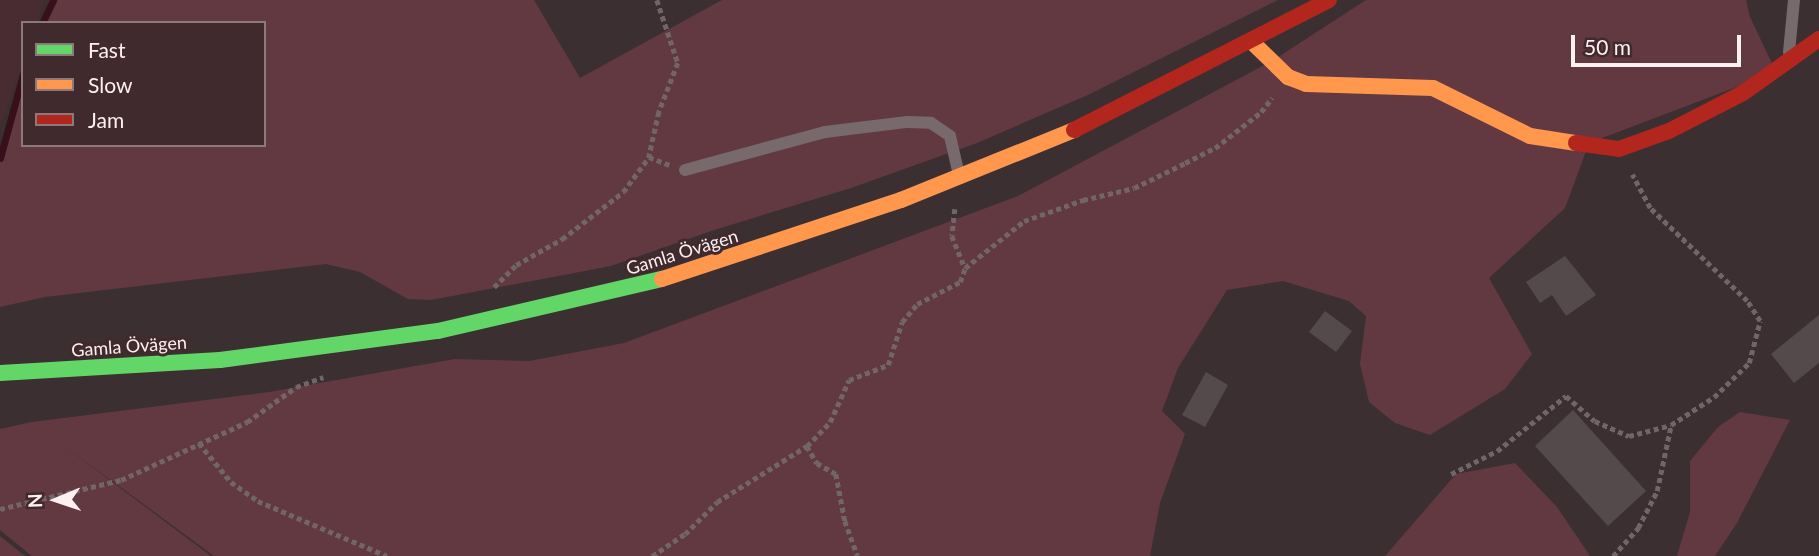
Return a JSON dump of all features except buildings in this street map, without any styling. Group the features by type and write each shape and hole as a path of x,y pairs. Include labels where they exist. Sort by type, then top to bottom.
{"main road":[{"name":"Gamla Övägen","path":"0,373 220,360 438,331 642,285 808,233 1086,125 1329,0"},
{"path":"1251,41 1288,77 1306,84 1406,85 1433,88 1530,135 1619,149 1669,131 1743,93 1819,39"}],"lane":[{"path":"1788,63 1794,0"},
{"path":"685,170 825,132 907,122 932,123 950,136 958,176"}],"path":[{"path":"489,292 516,265 562,239 623,192 649,157 659,113 678,63 657,0"},
{"path":"652,556 685,534 717,502 807,446 830,422 849,380 888,365 902,322 918,304 960,282 965,268 1024,221 1083,200 1134,188 1215,148 1261,113 1288,77"},
{"path":"1451,474 1497,451 1566,396 1595,421 1629,436 1671,425 1714,397 1749,363 1760,321 1747,301 1650,208 1619,149"},
{"path":"649,157 685,170"},
{"path":"958,176 952,236 965,268"},
{"path":"0,509 121,481 247,422 296,387 332,374"},
{"path":"1613,556 1638,528 1657,491 1671,425"},
{"path":"199,443 231,482 258,501 387,556"},
{"path":"807,446 817,463 836,474 845,520 858,556"}],"shaded area":[{"path":"0,0 44,0 37,21 21,21 21,68 0,127"},
{"path":"55,0 534,0 580,78 722,0 1278,0 1090,94 977,143 851,188 711,231 611,266 431,300 408,299 360,272 326,264 45,297 0,307 0,152 21,95 21,147 266,147 266,21 48,21"},
{"path":"1366,0 1746,0 1750,17 1776,72 1589,143 1565,208 1489,278 1532,354 1505,389 1430,435 1395,423 1369,402 1360,364 1366,316 1349,301 1283,281 1227,290 1178,368 1162,411 1185,434 1160,503 1150,556 214,556 63,445 211,556 32,556 0,530 0,429 32,422 269,392 455,359 529,361 624,343 1018,196 1272,61"},
{"path":"1740,412 1790,420 1737,523 1715,556 1677,556 1690,512 1690,461 1718,427"},
{"path":"1515,463 1557,507 1590,556 1385,556 1456,474"},
{"path":"0,536 25,556 0,556"}],"waterway":[{"path":"43,21 53,0"},
{"path":"0,158 21,81"}],"traffic: fast":[{"path":"0,373 220,360 438,331 662,279"}],"traffic: slow":[{"path":"1251,41 1288,77 1306,84 1433,88 1530,136 1576,143"},
{"path":"662,279 901,200 1074,130"}],"traffic: jam":[{"path":"1074,130 1329,0"},
{"path":"1576,143 1619,149 1669,131 1743,93 1819,39"}]}
